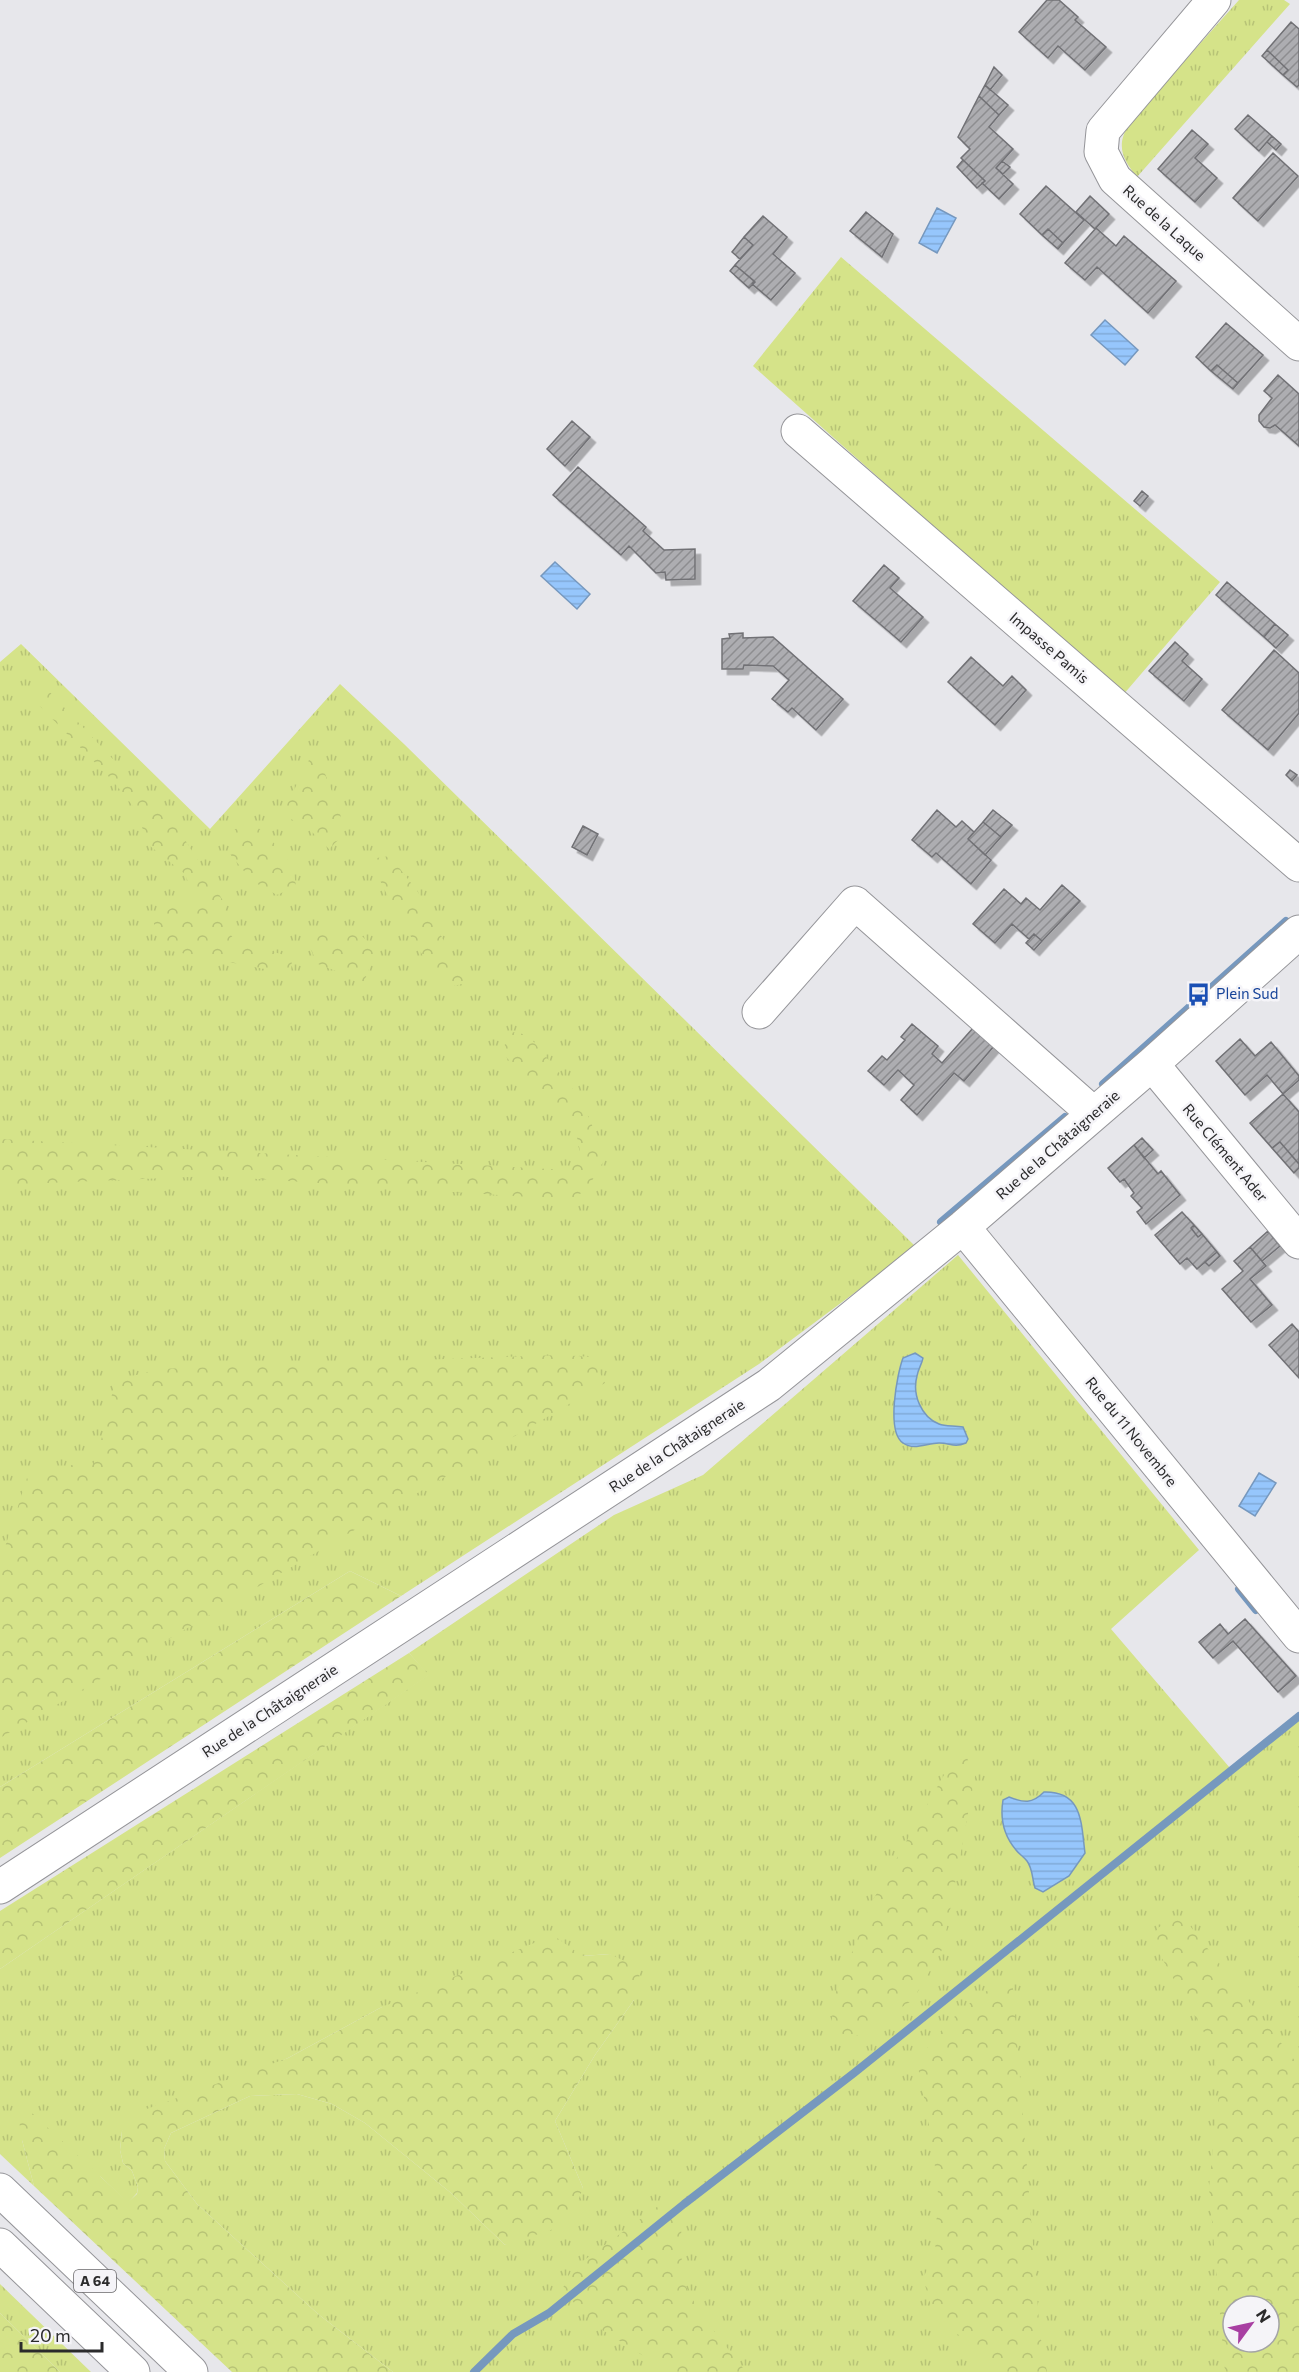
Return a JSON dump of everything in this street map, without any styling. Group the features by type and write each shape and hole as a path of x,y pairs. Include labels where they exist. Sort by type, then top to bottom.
{"main road":[{"name":"Rue de la Laque","path":"1214,0 1103,130 1101,152 1115,179 1299,344"},
{"name":"Impasse Pamis","path":"798,430 1299,865"},
{"path":"759,1012 855,903 1094,1114"},
{"name":"Rue de la Châtaigneraie","path":"0,1887 769,1385 963,1227 1152,1064 1299,932"},
{"name":"Rue Clément Ader","path":"1152,1064 1299,1242"},
{"name":"Rue du 11 Novembre","path":"963,1227 1299,1636"},
{"name":"A 64","path":"0,2190 191,2372"},
{"name":"A 64","path":"0,2245 133,2372"}],"green space":[{"path":"1239,0 1284,0 1290,4 1137,177 1122,151 1123,137 1130,122"},
{"path":"841,257 1220,582 1123,695 753,366"},
{"path":"21,644 210,829 340,684 404,744 916,1247 759,1364 401,1596 350,1571 0,1787 0,662"},
{"path":"44,686 177,827 225,904 225,927 236,942 292,957 291,974 161,949 153,920 176,905 195,900 185,874 150,846 133,806 113,781 28,694"},
{"path":"315,748 340,812 343,835 329,849 309,829 282,814"},
{"path":"250,821 269,837 293,867 296,886 277,895 252,881 230,854 232,831"},
{"path":"390,856 418,892 466,983 445,988 404,925 370,859"},
{"path":"326,926 363,937 376,950 364,982 318,964 303,934"},
{"path":"506,1031 528,1035 580,1098 606,1157 590,1184 574,1200 213,1176 0,1185 0,1139 568,1170 580,1151 575,1128 504,1055"},
{"path":"958,1255 1199,1550 1111,1629 1230,1768 1299,1712 1299,2372 393,2372 318,2314 197,2204 165,2161 164,2149 171,2133 250,2096 297,2094 332,2104 365,2123 451,2193 505,2245 583,2188 555,2121 595,2055 634,2000 610,1954 582,1956 380,2008 288,2058 122,2131 120,2150 123,2163 132,2171 138,2187 137,2193 128,2203 101,2177 22,2140 34,2186 0,2154 0,1969 428,1675 409,1653 614,1515 703,1475"},
{"path":"562,1355 592,1357 605,1383 0,1738 0,1563 27,1478 72,1465 94,1464 115,1381 158,1369"},
{"path":"350,1571 401,1596 0,1858 0,1787"},
{"path":"409,1653 429,1675 0,1969 0,1911"},
{"path":"967,1758 975,1776 943,1948 913,2000 853,2038 831,2029 834,1997 873,1900 952,1761"},
{"path":"1174,1917 1187,1922 1299,2066 1299,2372 1225,2372 1223,2354 1281,2354 1281,2294 1221,2294 1221,2326 1209,2187 1219,2093 1214,2050 1151,1939 1158,1928"},
{"path":"553,1935 582,1956 610,1954 641,1969 634,2000 595,2055 555,2121 583,2188 569,2224 505,2245 451,2193 365,2123 332,2104 297,2094 250,2096 171,2133 164,2149 165,2161 197,2204 318,2314 393,2372 232,2372 34,2186 22,2140 18,2114 19,2101 128,2202 137,2194 138,2187 132,2171 123,2163 120,2150 122,2131 128,2119 141,2111 288,2058 380,2008"},
{"path":"1012,1976 1040,2334 1047,2372 989,2372 962,2337 935,2320 923,2278 935,2254 938,2188 917,2062 948,2023 970,2003"},
{"path":"661,2204 681,2216 682,2279 700,2313 746,2372 669,2372 596,2326 562,2290 572,2269"},
{"path":"0,2284 91,2372 60,2372 0,2313"},
{"path":"0,2313 60,2372 0,2372"}],"water":[{"path":"937,208 956,218 937,253 919,243"},
{"path":"1105,320 1138,350 1125,365 1091,335"},
{"path":"555,562 590,594 577,609 541,576"},
{"path":"915,1353 923,1358 916,1383 919,1404 933,1421 963,1427 968,1439 966,1443 912,1446 903,1443 898,1437 895,1427 894,1402 898,1376 903,1358"},
{"path":"1259,1473 1276,1483 1255,1516 1239,1506"},
{"path":"1044,1792 1057,1793 1073,1803 1081,1820 1085,1853 1069,1876 1043,1892 1035,1888 1029,1864 1008,1839 1002,1813 1003,1800 1009,1797 1028,1801 1036,1799"}],"building":[{"path":"1047,0 1059,0 1078,17 1075,20 1106,47 1085,70 1058,46 1048,58 1019,32"},
{"path":"1291,22 1299,29 1299,85 1297,87 1283,75 1288,70 1267,50"},
{"path":"1267,50 1288,70 1283,75 1262,56"},
{"path":"994,67 1002,75 990,90 985,85"},
{"path":"985,85 1008,105 999,115 979,96"},
{"path":"979,96 999,115 989,127 1013,149 996,168 1013,184 999,199 982,183 985,181 961,158 970,149 958,137"},
{"path":"1248,115 1272,136 1259,151 1235,129"},
{"path":"1192,130 1208,144 1195,158 1217,178 1195,202 1158,169"},
{"path":"1272,136 1281,144 1276,150 1267,142"},
{"path":"1273,153 1298,176 1258,221 1233,198"},
{"path":"963,160 985,181 977,188 957,167"},
{"path":"1002,161 1010,167 1003,174 996,168"},
{"path":"1046,186 1084,220 1063,243 1048,229 1042,235 1020,214"},
{"path":"1090,196 1109,214 1095,229 1076,212"},
{"path":"866,212 893,234 882,257 850,231"},
{"path":"763,216 787,237 773,254 795,273 771,300 735,265 753,245 744,237"},
{"path":"1096,228 1116,246 1124,236 1176,281 1148,313 1097,267 1085,280 1065,263"},
{"path":"1048,229 1063,243 1058,249 1042,235"},
{"path":"744,237 753,245 740,259 732,252"},
{"path":"735,265 755,282 749,288 730,271"},
{"path":"1226,323 1263,355 1238,383 1217,365 1211,371 1196,357"},
{"path":"1217,365 1238,383 1233,389 1211,371"},
{"path":"1278,375 1299,394 1299,446 1275,425 1270,428 1264,427 1259,421 1259,415 1272,398 1264,391"},
{"path":"572,421 590,437 565,466 547,449"},
{"path":"578,467 646,527 643,531 664,550 695,549 695,579 666,580 665,572 656,573 629,546 621,555 553,495"},
{"path":"1142,491 1148,496 1140,506 1134,501"},
{"path":"884,565 899,578 890,588 923,617 901,642 853,601"},
{"path":"1227,582 1275,624 1264,637 1216,595"},
{"path":"1275,624 1288,635 1276,648 1264,637"},
{"path":"743,633 743,638 773,637 843,699 816,730 792,708 788,712 772,699 789,680 773,666 744,665 743,669 722,669 722,639 730,638 729,634"},
{"path":"1175,642 1188,654 1182,661 1202,679 1184,701 1149,671"},
{"path":"1274,650 1299,673 1299,713 1268,750 1222,710"},
{"path":"971,657 1003,686 1012,676 1026,690 995,725 948,682"},
{"path":"1290,770 1297,775 1292,781 1286,775"},
{"path":"937,810 956,827 962,821 974,832 968,839 991,860 971,884 936,853 932,857 912,840"},
{"path":"993,810 1012,825 1001,837 983,822"},
{"path":"983,822 1001,837 985,855 968,839"},
{"path":"583,826 598,834 587,855 572,847"},
{"path":"1062,885 1080,901 1042,941 1034,934 1029,939 1012,924 995,943 973,924 1004,889 1021,904 1026,898 1040,910"},
{"path":"1034,934 1042,941 1034,950 1026,943"},
{"path":"912,1024 938,1046 932,1054 942,1063 973,1028 994,1046 964,1081 954,1073 917,1115 901,1100 914,1085 898,1070 884,1085 868,1071 882,1056 887,1060 905,1040 901,1037"},
{"path":"1240,1039 1255,1056 1271,1042 1299,1076 1299,1080 1283,1094 1267,1075 1245,1095 1216,1061"},
{"path":"1283,1094 1299,1112 1299,1164 1280,1142 1272,1148 1250,1123"},
{"path":"1142,1138 1153,1150 1144,1158 1134,1145"},
{"path":"1280,1142 1299,1164 1299,1168 1294,1173 1272,1148"},
{"path":"1134,1145 1158,1174 1161,1171 1180,1195 1146,1224 1137,1212 1142,1208 1131,1196 1134,1193 1124,1179 1120,1182 1108,1168"},
{"path":"1182,1212 1194,1225 1191,1228 1198,1237 1202,1234 1217,1252 1197,1269 1187,1258 1180,1264 1155,1235"},
{"path":"1194,1225 1202,1234 1198,1237 1191,1228"},
{"path":"1268,1231 1280,1246 1262,1261 1250,1247"},
{"path":"1250,1247 1266,1266 1250,1279 1272,1305 1251,1322 1222,1289 1243,1271 1234,1261"},
{"path":"1217,1252 1220,1256 1209,1266 1205,1262"},
{"path":"1292,1324 1299,1332 1299,1378 1269,1345"},
{"path":"1245,1619 1296,1676 1278,1692 1233,1641 1213,1658 1199,1642 1220,1624 1228,1634"}],"waterway":[{"path":"1103,1084 1286,921"},
{"path":"941,1222 1065,1117"},
{"path":"1239,1589 1256,1610"},
{"path":"474,2372 513,2334 549,2313 684,2204 854,2073 1299,1716"}],"place":[{"name":"Plein Sud","path":"1198,994"}]}
